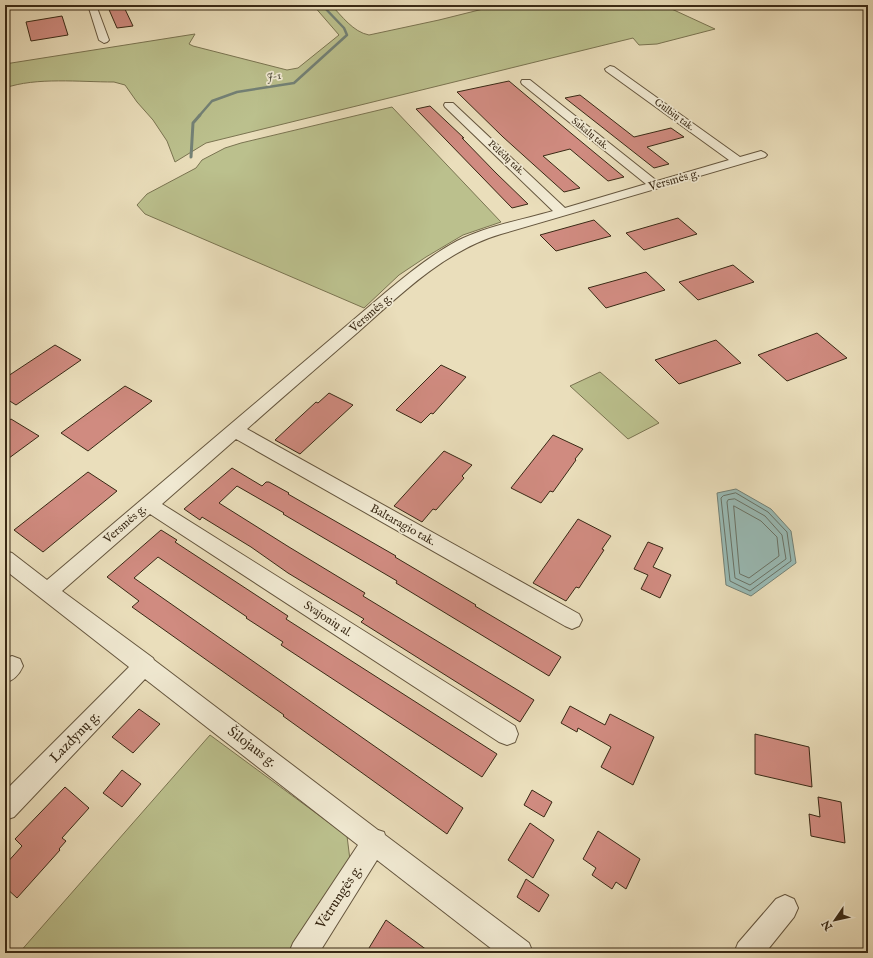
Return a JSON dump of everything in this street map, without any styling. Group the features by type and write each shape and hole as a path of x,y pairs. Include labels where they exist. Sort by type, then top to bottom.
{"street":[{"path":"92,5 104,40"},
{"name":"Gulbių tak.","path":"610,69 738,161"},
{"name":"Sakalų tak.","path":"526,82 654,185"},
{"name":"Pelėdų tak.","path":"449,105 562,212"},
{"name":"Versmės g.","path":"48,591 390,296 428,265 463,244 487,234 760,155"},
{"name":"Baltaragio tak.","path":"234,430 572,620"},
{"name":"Svajonių al.","path":"148,504 507,734"},
{"name":"Šilojaus g.","path":"5,559 375,841 519,953"},
{"name":"Lazdynų g.","path":"5,808 145,665"},
{"name":"Vėtrungės g.","path":"303,953 375,841"},
{"path":"748,953 786,908"}],"green space":[{"path":"313,5 331,5 358,31 369,35 499,5 663,5 715,29 657,44 639,45 633,38 206,143 175,162 167,141 153,120 137,102 125,85 114,82 44,81 30,82 5,88 5,64 195,34 189,44 193,46 287,70 298,68 339,35"},
{"path":"392,107 501,222 463,235 426,257 399,275 364,308 145,214 137,205 147,194 196,168 202,160 225,148"},
{"path":"600,372 659,423 628,439 570,386"},
{"path":"210,735 347,836 350,860 287,953 19,953"}],"water":[{"path":"736,489 771,509 791,531 796,563 751,596 726,585 717,493"}],"building":[{"path":"107,5 123,5 133,26 117,28"},
{"path":"62,16 68,35 31,41 26,22"},
{"path":"509,81 624,177 608,181 570,149 543,156 580,188 564,192 503,137 457,92"},
{"path":"580,95 634,137 671,128 684,137 647,147 669,164 654,168 565,98"},
{"path":"430,106 464,138 462,138 528,204 512,208 416,109"},
{"path":"678,218 697,234 644,250 626,233"},
{"path":"594,220 611,236 556,251 540,235"},
{"path":"733,265 754,282 698,300 679,282"},
{"path":"646,272 665,290 606,308 588,288"},
{"path":"817,333 847,358 787,381 758,355"},
{"path":"716,340 741,363 679,384 655,360"},
{"path":"55,345 81,360 16,405 5,398 5,378"},
{"path":"441,365 466,377 433,414 431,413 421,423 396,410"},
{"path":"125,386 152,401 88,451 61,433"},
{"path":"329,393 353,405 300,454 275,440 316,402 318,403"},
{"path":"11,419 39,436 5,461 5,423"},
{"path":"553,435 583,449 553,492 550,491 541,503 511,488"},
{"path":"444,451 472,465 462,476 464,478 436,510 433,509 422,522 394,506"},
{"path":"232,468 262,486 266,482 269,482 289,493 288,494 396,556 395,557 561,657 549,676 396,583 397,581 237,486 219,503 365,593 363,596 534,700 520,722 361,622 364,619 288,573 251,547 202,517 200,520 184,509"},
{"path":"88,472 117,491 43,552 14,530"},
{"path":"578,519 611,536 602,549 604,550 579,588 576,587 566,601 533,583"},
{"path":"161,530 177,540 175,542 288,616 286,619 497,754 482,777 281,645 283,642 158,557 134,578 463,808 447,834 283,716 284,715 132,607 139,601 107,577"},
{"path":"648,542 663,548 653,567 671,575 660,598 641,589 648,575 634,569"},
{"path":"570,706 605,725 610,714 654,737 633,785 601,767 611,747 578,728 577,732 561,723"},
{"path":"139,709 160,724 133,753 112,737"},
{"path":"755,734 809,747 812,787 755,774"},
{"path":"122,770 141,784 122,807 103,793"},
{"path":"65,787 89,808 62,838 66,841 59,849 60,850 17,898 5,887 5,865 22,846 15,839"},
{"path":"532,790 552,802 544,817 524,805"},
{"path":"818,797 841,802 845,843 811,836 809,814 820,817"},
{"path":"530,823 554,840 533,878 508,860"},
{"path":"598,831 640,859 626,889 616,882 612,889 592,875 596,868 583,859"},
{"path":"526,879 549,895 539,912 517,897"},
{"path":"386,920 431,953 366,953"}],"waterway":[{"name":"J-1","path":"199,116 212,101 237,92 294,83 347,35 344,28 322,5"},
{"name":"J-1","path":"191,157 193,123 200,115"}]}
